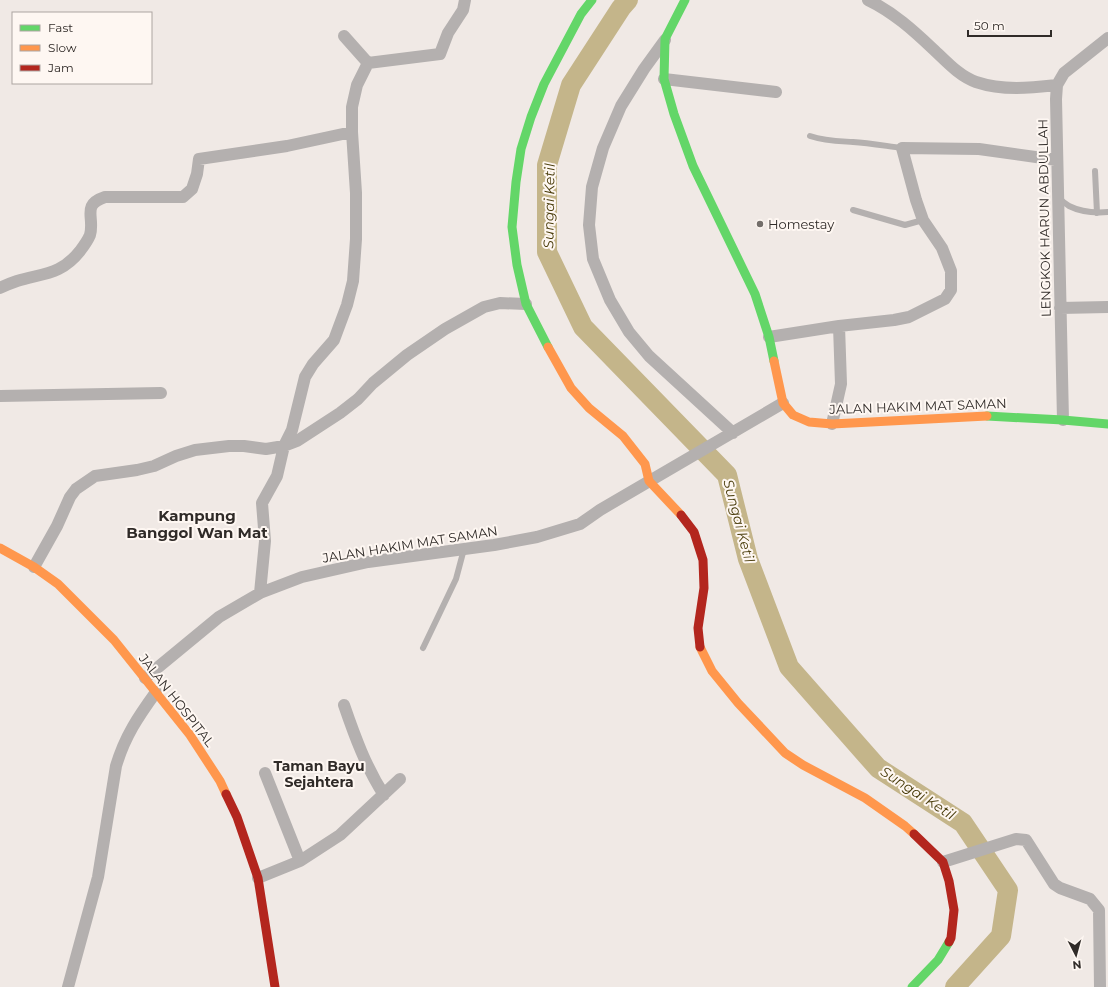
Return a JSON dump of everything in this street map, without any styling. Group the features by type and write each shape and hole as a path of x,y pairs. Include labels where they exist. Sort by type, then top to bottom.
{"street":[{"path":"368,63 440,54 448,32 463,10 465,0"},
{"path":"592,0 581,14 544,84 531,117 521,149 512,226 517,265 526,304 542,337 571,388 589,408 624,436 645,464 649,481 676,509 694,532 703,560 704,588 698,628 700,649 712,671 738,703 785,753 803,765 865,798 949,859"},
{"path":"685,0 665,39 621,106 603,148 592,187 589,225 593,259 610,300 629,332 649,356 733,433"},
{"path":"868,0 885,4 960,74 974,82 1001,88 1021,89 1057,85 1064,73 1108,38"},
{"path":"344,36 368,63"},
{"path":"665,39 664,79 674,114 693,166 755,294 769,337 784,403"},
{"path":"260,593 265,541 262,504 277,476 284,446 292,430 305,377 313,364 334,340 347,305 353,281 356,240 356,193 352,107 358,85 368,63"},
{"path":"664,79 776,92"},
{"name":"LENGKOK HARUN ABDULLAH","path":"1057,85 1057,160 1063,420"},
{"path":"0,288 17,281 44,275 60,269 73,259 81,250 90,235 91,207 96,200 105,196 182,196 192,189 197,174 199,159 287,146 352,132"},
{"path":"769,337 910,317 946,299 951,290 951,271 942,248 923,220 902,148 979,149 1057,160"},
{"path":"34,567 57,526 70,497 76,489 95,476 154,466 188,452 214,447 244,446 266,449 284,446 297,441 340,413 407,355 444,329 484,307 500,303 526,304"},
{"path":"1060,308 1108,307"},
{"path":"832,424 841,384 839,326"},
{"path":"0,396 161,393"},
{"name":"JALAN HAKIM MAT SAMAN","path":"145,678 219,617 260,593 302,577 334,569 368,562 524,540 580,524 600,510 784,403 793,415 809,422 832,424 978,416 1063,420 1108,424"},
{"name":"JALAN HOSPITAL","path":"0,548 34,567 58,584 114,640 190,734 220,781 237,817 258,878 274,987"},
{"path":"68,987 98,877 116,766 121,751 139,715 156,692"},
{"path":"344,705 359,747 374,779 384,795"},
{"path":"265,773 300,862"},
{"path":"258,878 300,862 340,835 400,779"},
{"path":"949,859 1016,839 1026,840 1054,884 1060,888 1090,899 1099,910 1104,939 1100,987"},
{"path":"912,987 938,960 951,938 954,910 949,881 949,859"}],"lane":[{"path":"810,136 835,142 851,142 902,148"},
{"path":"1095,171 1097,213"},
{"path":"1058,197 1069,206 1097,213 1108,212"},
{"path":"853,210 905,225 923,220"},
{"path":"423,648 456,579 464,549"}],"waterway":[{"name":"Sungai Ketil","path":"628,0 621,8 571,85 547,165 547,252 583,327 727,475 748,559 789,667 878,768 963,823 1008,890 1001,936 955,987"}],"traffic: fast":[{"path":"548,347 526,304 517,265 512,227 516,182 521,149 531,117 544,84 581,14 592,0"},
{"path":"685,0 665,39 664,79 674,114 693,166 755,294 769,337 774,361"},
{"path":"987,416 1108,424"},
{"path":"912,987 938,960 949,942"}],"traffic: slow":[{"path":"548,347 571,388 589,408 623,436 645,464 649,481 681,515"},
{"path":"774,361 783,403 793,415 809,422 832,424 987,416"},
{"path":"0,548 34,567 58,584 114,640 190,735 220,781 226,794"},
{"path":"700,647 712,671 738,703 785,753 803,765 865,798 914,834"}],"traffic: jam":[{"path":"681,515 694,532 703,560 704,588 698,628 700,647"},
{"path":"226,794 237,817 258,878 275,987"},
{"path":"914,834 943,862 949,881 954,910 951,938 949,942"}],"place":[{"name":"Homestay","path":"760,224"}],"district":[{"name":"Kampung Banggol Wan Mat","path":"197,524"},
{"name":"Taman Bayu Sejahtera","path":"319,774"}]}
